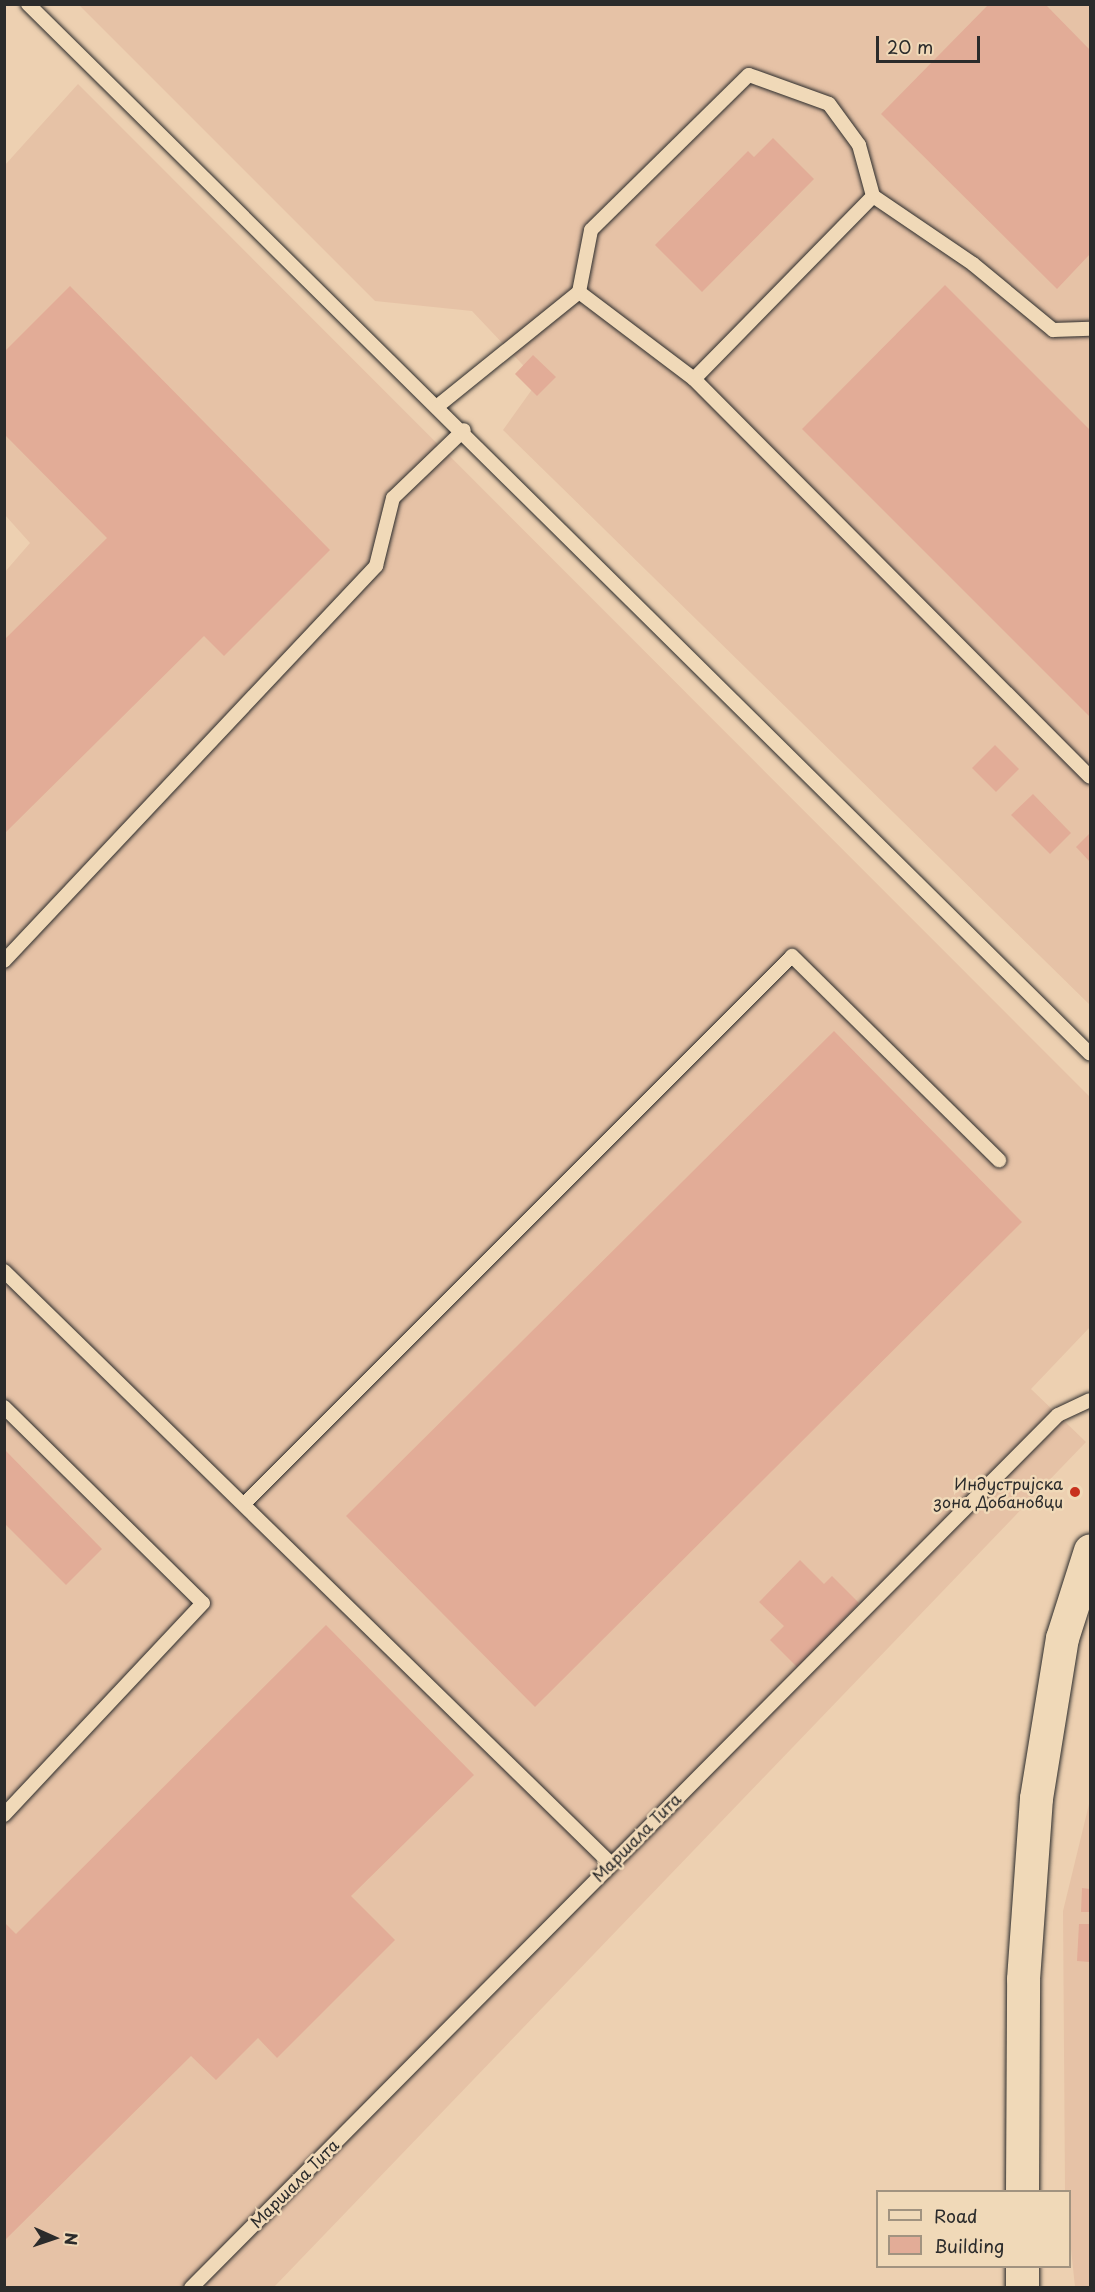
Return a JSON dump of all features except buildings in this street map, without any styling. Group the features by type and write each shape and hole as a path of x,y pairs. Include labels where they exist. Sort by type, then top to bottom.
{"main road":[{"path":"1022,2190 1023,1979 1036,1798 1062,1638 1088,1564"},
{"path":"1022,2268 1022,2288"}],"lane":[{"path":"28,4 439,405 1090,1054"},
{"path":"439,405 579,292 591,230 749,75 830,104 859,146 873,196 973,264 1053,330 1090,329"},
{"path":"694,379 873,196"},
{"path":"579,292 694,379 1090,777"},
{"path":"4,961 376,566 393,498 464,430"},
{"path":"244,1504 792,956 999,1160"},
{"path":"4,1271 610,1863"},
{"name":"Маршала Тита","path":"191,2288 610,1863 1058,1415 1090,1400"},
{"path":"4,1407 203,1603 4,1815"}],"shaded area":[{"path":"79,5 1090,5 1090,1005 503,430 538,381 472,311 375,301"},
{"path":"78,84 1090,1097 1090,1327 1031,1389 1086,1442 274,2287 5,2287 4,573 30,543 5,515 5,165"},
{"path":"1090,1800 1090,2287 1075,2287 1071,2249 1071,2190 1065,2190 1063,1911"}],"place":[{"name":"Индустријска зона Добановци","path":"1075,1492"}]}
